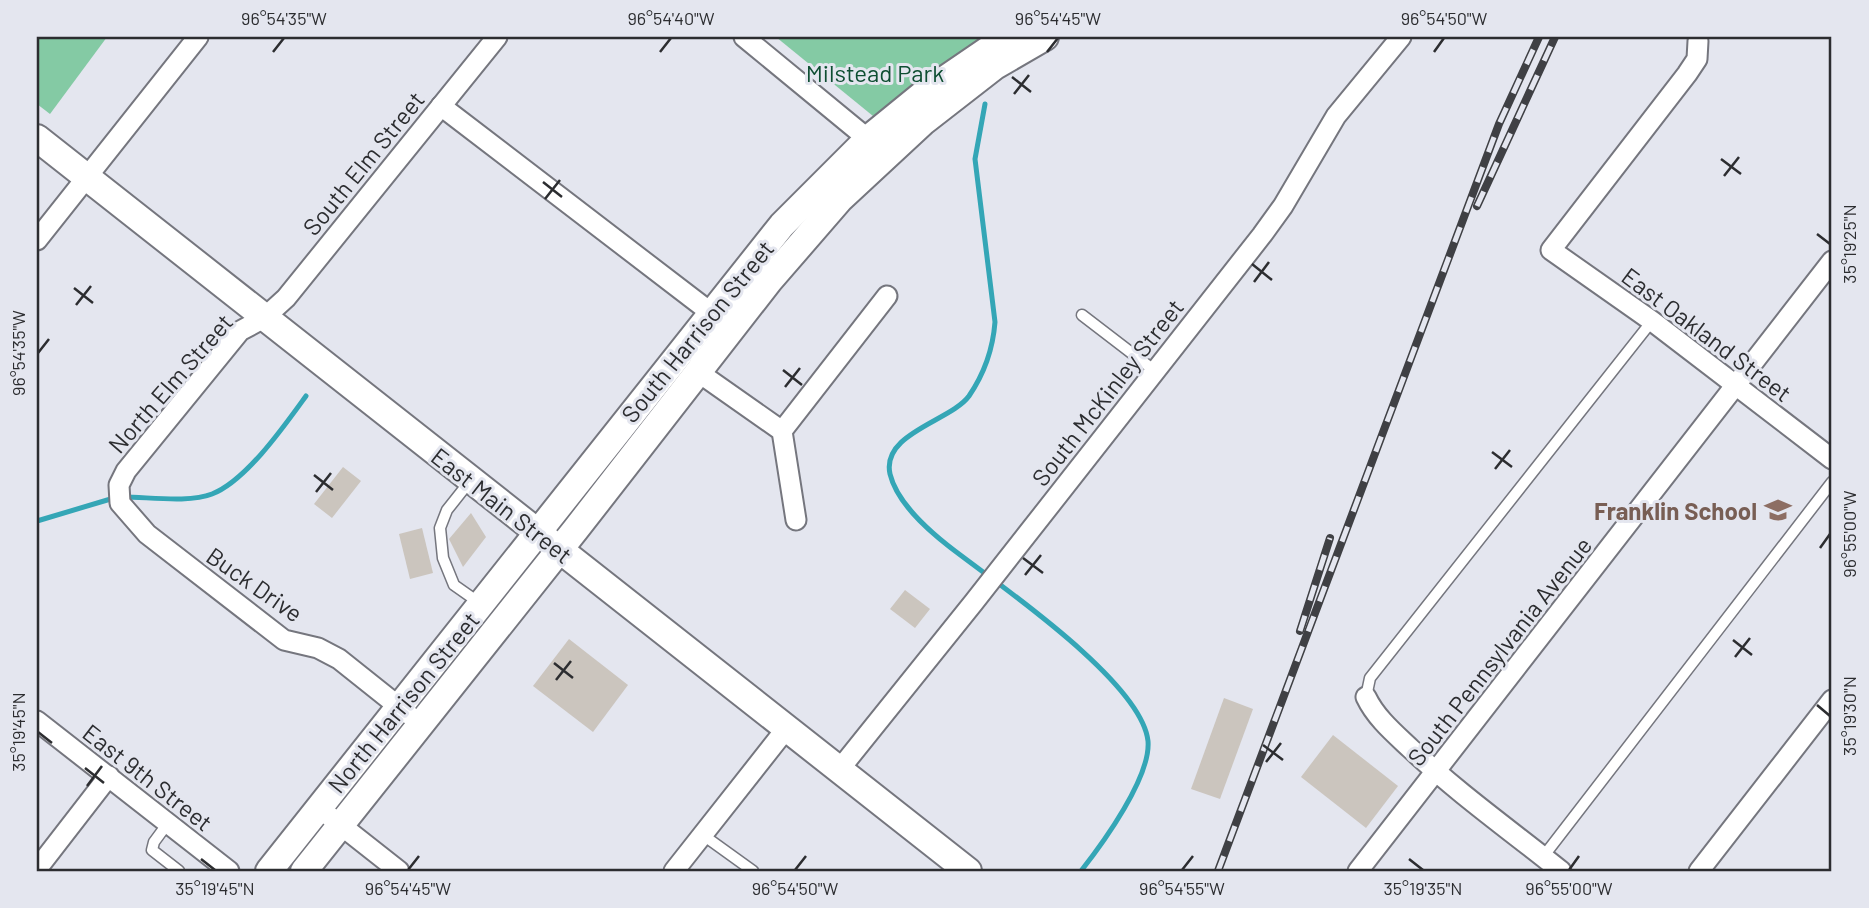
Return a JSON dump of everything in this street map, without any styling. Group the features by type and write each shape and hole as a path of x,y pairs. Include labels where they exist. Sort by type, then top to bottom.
{"main road":[{"path":"875,149 922,95 1007,37"},
{"path":"875,149 923,122 995,66 1045,37"},
{"name":"East Main Street","path":"37,138 968,871"},
{"name":"South Harrison Street","path":"537,533 710,312 782,225 875,149"},
{"name":"South Harrison Street","path":"559,550 769,281 839,199 875,149"},
{"name":"North Harrison Street","path":"269,871 537,533"},
{"name":"North Harrison Street","path":"304,871 559,550"}],"street":[{"path":"37,240 198,37"},
{"name":"South Elm Street","path":"264,318 286,298 497,37"},
{"path":"744,37 875,149"},
{"name":"South McKinley Street","path":"839,769 974,602 1269,225 1336,116 1401,37"},
{"name":"East Oakland Street","path":"1698,41 1697,59 1687,74 1551,250 1652,321 1832,460"},
{"path":"441,106 710,312 698,372 782,431 796,520"},
{"name":"South Pennsylvania Avenue","path":"1357,871 1832,261"},
{"path":"782,431 887,296"},
{"name":"North Elm Street","path":"119,485 126,471 240,331 264,318"},
{"name":"Buck Drive","path":"119,485 120,503 147,534 284,640 318,648 340,659 420,726"},
{"path":"1366,697 1386,725 1436,771 1561,871"},
{"path":"1699,871 1832,700"},
{"name":"East 9th Street","path":"37,720 229,871"},
{"path":"674,871 786,729"},
{"path":"37,869 109,776"},
{"path":"319,808 400,871"}],"lane":[{"path":"1083,315 1155,371"},
{"path":"1366,697 1370,678 1652,321"},
{"path":"470,481 447,510 440,528 443,558 454,585 481,605"},
{"path":"1543,857 1832,482"},
{"path":"168,823 154,842 152,850 179,871"},
{"path":"703,835 753,871"}],"green space":[{"path":"37,37 107,37 50,114 37,104"},
{"name":"Milstead Park","path":"776,37 984,37 873,116"}],"building":[{"path":"343,467 361,481 332,518 314,504"},
{"path":"471,513 486,537 463,567 449,539"},
{"path":"422,528 433,573 410,579 399,534"},
{"path":"905,590 930,609 915,628 890,609"},
{"path":"569,639 628,685 593,732 533,686"},
{"path":"1224,698 1253,709 1220,799 1191,789"},
{"path":"1333,735 1398,786 1366,828 1301,777"}],"waterway":[{"path":"985,104 975,159 995,322 990,351 969,396 960,405 906,438 896,448 890,460 890,474 901,498 920,521 1070,640 1123,693 1140,718 1148,741 1142,773 1124,809 1081,871"},
{"path":"124,497 203,497 225,487 264,451 306,396"},
{"path":"37,521 114,498"}],"railway":[{"path":"1218,871 1499,124 1539,37"},
{"path":"1477,206 1555,37"},
{"path":"1300,631 1330,538"}],"place":[{"name":"Franklin School","path":"1778,510"}]}
